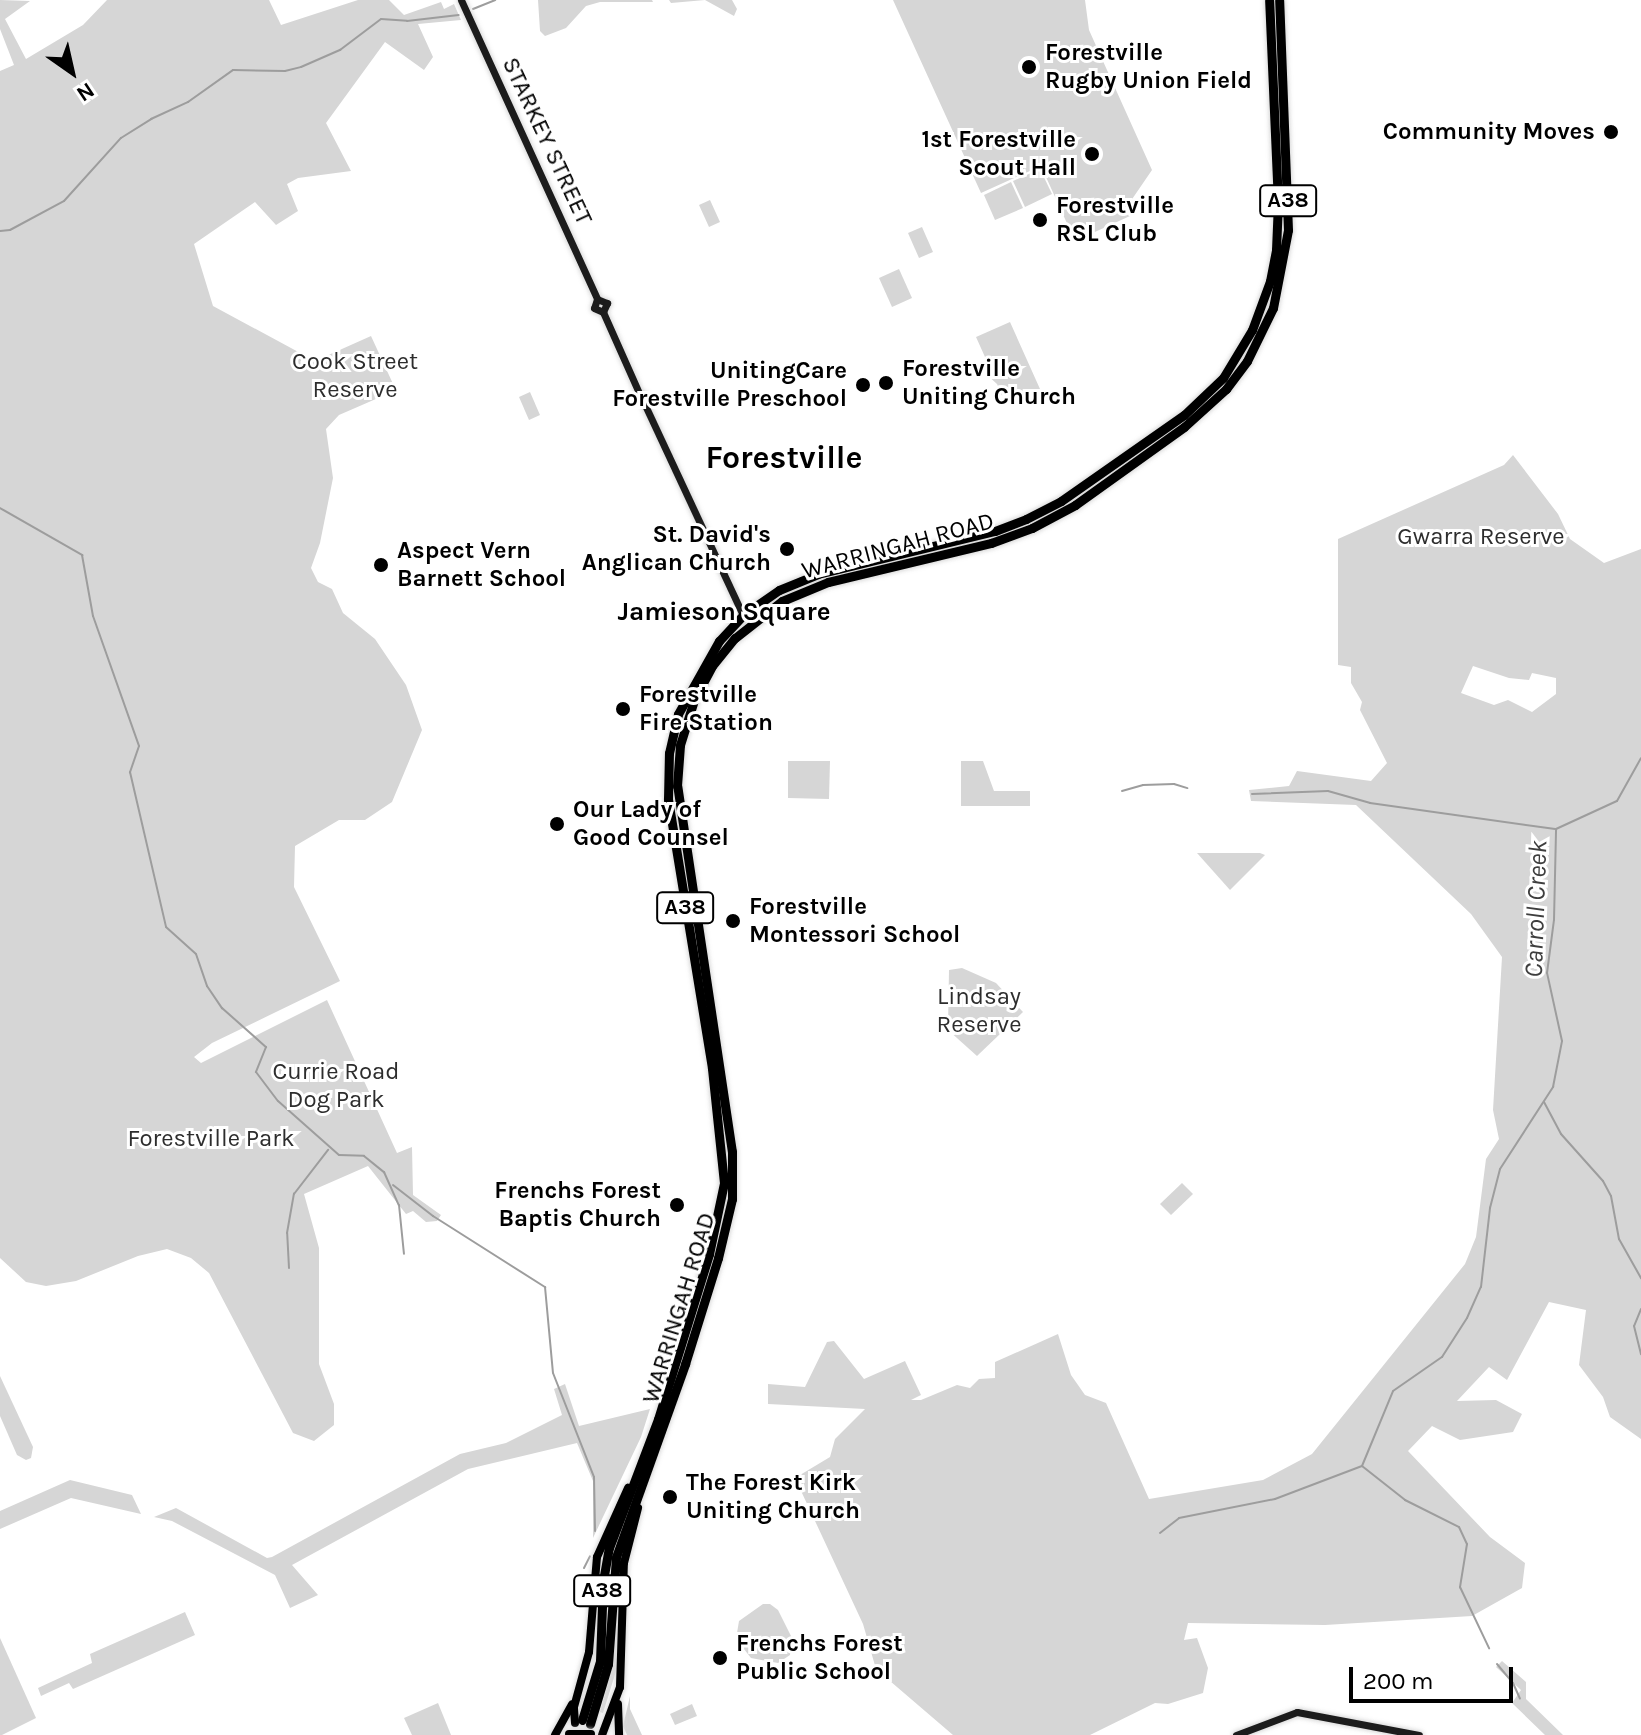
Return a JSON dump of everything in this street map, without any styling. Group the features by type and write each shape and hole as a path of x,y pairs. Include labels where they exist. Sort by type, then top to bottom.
{"highway":[{"name":"WARRINGAH ROAD","path":"581,1730 600,1661 606,1562 728,1222 729,1169 672,785 694,700 719,656 746,620 817,586 914,556 1004,540 1068,509 1201,413 1226,389 1279,287 1288,230 1276,53 1269,0"},
{"name":"WARRINGAH ROAD","path":"1276,53 1279,0"},
{"name":"WARRINGAH ROAD","path":"581,1730 608,1664 616,1557 644,1484 680,1362"}],"main road":[{"name":"WARRINGAH ROAD","path":"581,1730 574,1707 589,1652 594,1574 600,1546 641,1466"},
{"name":"WARRINGAH ROAD","path":"602,1735 619,1695 624,1563 644,1484"},
{"name":"A38","path":"555,1735 580,1689"},
{"path":"619,1695 619,1735"}],"street":[{"name":"STARKEY STREET","path":"461,0 597,299 594,308 603,312 639,393 636,401 644,403 746,620"},
{"path":"1236,1735 1297,1712 1419,1735"}],"green space":[{"path":"0,0 30,1 5,19 26,59 83,25 107,0 269,0 281,25 358,0 389,0 404,15 441,2 444,9 454,4 461,20 418,24 433,57 424,70 385,42 326,123 351,171 298,178 287,184 298,211 276,225 255,202 194,244 213,306 315,361 371,336 394,386 392,392 339,415 326,429 333,478 320,543 311,568 318,582 332,589 343,613 375,639 406,685 422,730 392,802 365,820 339,820 295,846 294,887 340,981 212,1043 194,1057 201,1063 327,1000 397,1153 412,1147 413,1195 441,1215 437,1221 426,1222 413,1211 406,1214 368,1166 304,1194 319,1248 319,1364 334,1404 334,1425 314,1441 293,1433 209,1273 191,1258 167,1249 138,1256 76,1281 46,1286 26,1282 0,1258 0,71 14,65 0,29"},
{"path":"538,0 653,2 600,2 586,6 566,28 545,36 540,31"},
{"path":"669,0 705,0 671,3"},
{"path":"705,0 732,0 737,9 734,16"},
{"path":"893,0 1085,0 1089,30 1152,170 1126,208 1130,216 1075,241 1041,166 981,193"},
{"path":"1040,169 1052,194 1025,207 1013,181"},
{"path":"1011,182 1023,208 995,220 984,195"},
{"path":"710,200 720,222 709,227 699,205"},
{"path":"922,227 933,252 919,258 908,233"},
{"path":"899,269 912,298 892,307 879,278"},
{"path":"1010,322 1040,389 1006,405 997,384 986,374 985,357 976,337"},
{"path":"530,392 540,415 529,420 519,397"},
{"name":"Gwarra Reserve","path":"1513,455 1558,514 1570,539 1604,563 1641,549 1641,1439 1610,1417 1603,1397 1579,1365 1586,1310 1549,1302 1507,1380 1489,1367 1457,1401 1496,1400 1522,1414 1513,1432 1460,1440 1432,1426 1408,1451 1490,1537 1525,1563 1522,1588 1472,1616 1325,1625 1188,1623 1184,1640 1197,1638 1208,1668 1203,1693 1168,1704 1155,1703 1090,1735 953,1735 876,1669 863,1624 795,1478 830,1457 835,1439 865,1409 768,1404 768,1384 805,1387 827,1342 834,1341 864,1379 905,1361 921,1395 911,1400 921,1400 957,1385 970,1388 979,1379 995,1378 995,1362 1058,1334 1071,1375 1085,1395 1106,1403 1149,1499 1263,1480 1312,1454 1465,1264 1476,1237 1486,1159 1499,1139 1493,1110 1502,957 1471,914 1356,805 1251,801 1249,790 1289,786 1297,771 1371,781 1387,763 1360,710 1362,702 1351,683 1351,667 1338,665 1338,539 1504,465","holes":["1473,666 1509,678 1529,680 1532,673 1556,678 1556,694 1532,712 1508,700 1494,705 1461,693"]},
{"path":"788,761 830,761 829,799 788,798"},
{"path":"961,761 983,761 994,791 1030,791 1030,806 961,806"},
{"path":"1197,853 1260,853 1265,855 1230,890"},
{"name":"Lindsay Reserve","path":"962,968 996,983 1023,1012 977,1056 948,1030 949,970"},
{"path":"1182,1183 1193,1194 1171,1215 1160,1204"},
{"path":"0,1376 33,1447 31,1458 26,1460 17,1455 0,1416"},
{"path":"565,1384 579,1426 650,1409 641,1437 593,1538 593,1481 577,1443 468,1469 292,1565 318,1595 290,1608 275,1575 172,1521 154,1517 176,1508 267,1558 272,1557 460,1454 506,1443 562,1415 554,1389"},
{"path":"70,1480 132,1495 141,1514 71,1498 0,1529 0,1511"},
{"path":"617,1598 620,1598 617,1668 603,1713 600,1712 612,1668"},
{"path":"763,1604 770,1604 778,1610 792,1638 790,1655 778,1663 751,1658 736,1639 739,1621"},
{"path":"185,1612 195,1635 73,1689 69,1683 41,1696 38,1688 92,1663 90,1654"},
{"path":"0,1638 36,1718 2,1735 0,1735"},
{"path":"1502,1661 1526,1682 1526,1699 1563,1735 1545,1735 1512,1703 1521,1690 1496,1667"},
{"path":"630,1696 630,1709 642,1735 627,1735 623,1726"},
{"path":"438,1703 451,1735 412,1735 404,1718"},
{"path":"692,1704 697,1716 675,1725 670,1714"}],"waterway":[{"path":"473,9 495,0"},
{"path":"0,231 10,230 64,201 121,138 151,119 188,102 233,70 285,71 301,67 340,50 381,19 407,21 459,15"},
{"path":"0,508 82,555 93,616 139,746 130,772 166,927 196,954 207,986 222,1008 266,1047 256,1072 278,1101 339,1155 364,1156 384,1172 399,1205 404,1254"},
{"name":"Carroll Creek","path":"1160,1533 1179,1518 1275,1499 1362,1466 1393,1391 1442,1357 1467,1318 1481,1287 1490,1208 1500,1169 1553,1087 1562,1041 1547,973 1554,920 1556,829 1617,801 1641,758"},
{"path":"1122,791 1143,785 1174,784 1187,788"},
{"name":"Carroll Creek","path":"1252,794 1328,791 1370,803 1555,829"},
{"path":"1544,1102 1561,1134 1603,1181 1611,1196 1619,1239 1641,1278"},
{"path":"289,1268 287,1233 294,1194 328,1150"},
{"path":"393,1185 433,1216 545,1287 553,1373 594,1477 595,1531"},
{"path":"1641,1309 1634,1326 1641,1354"},
{"path":"1362,1466 1405,1500 1459,1527 1467,1544 1460,1587 1489,1648"},
{"path":"584,1568 590,1556"},
{"path":"1497,1664 1513,1683 1520,1699"}],"place":[{"name":"Forestville Rugby Union Field","path":"1029,67"},
{"name":"Community Moves","path":"1611,132"},
{"name":"1st Forestville Scout Hall","path":"1092,154"},
{"name":"Forestville RSL Club","path":"1040,220"},
{"name":"Forestville Uniting Church","path":"886,383"},
{"name":"UnitingCare Forestville Preschool","path":"863,385"},
{"name":"St. David's Anglican Church","path":"787,549"},
{"name":"Aspect Vern Barnett School","path":"381,565"},
{"name":"Forestville Fire Station","path":"623,709"},
{"name":"Our Lady of Good Counsel","path":"557,824"},
{"name":"Forestville Montessori School","path":"733,921"},
{"name":"Frenchs Forest Baptis Church","path":"677,1205"},
{"name":"The Forest Kirk Uniting Church","path":"670,1497"},
{"name":"Frenchs Forest Public School","path":"720,1658"}],"district":[{"name":"Forestville","path":"784,458"},
{"name":"Jamieson Square","path":"724,612"}],"park label":[{"name":"Cook Street Reserve","path":"355,376"},
{"name":"Currie Road Dog Park","path":"336,1086"},
{"name":"Forestville Park","path":"211,1139"}]}
